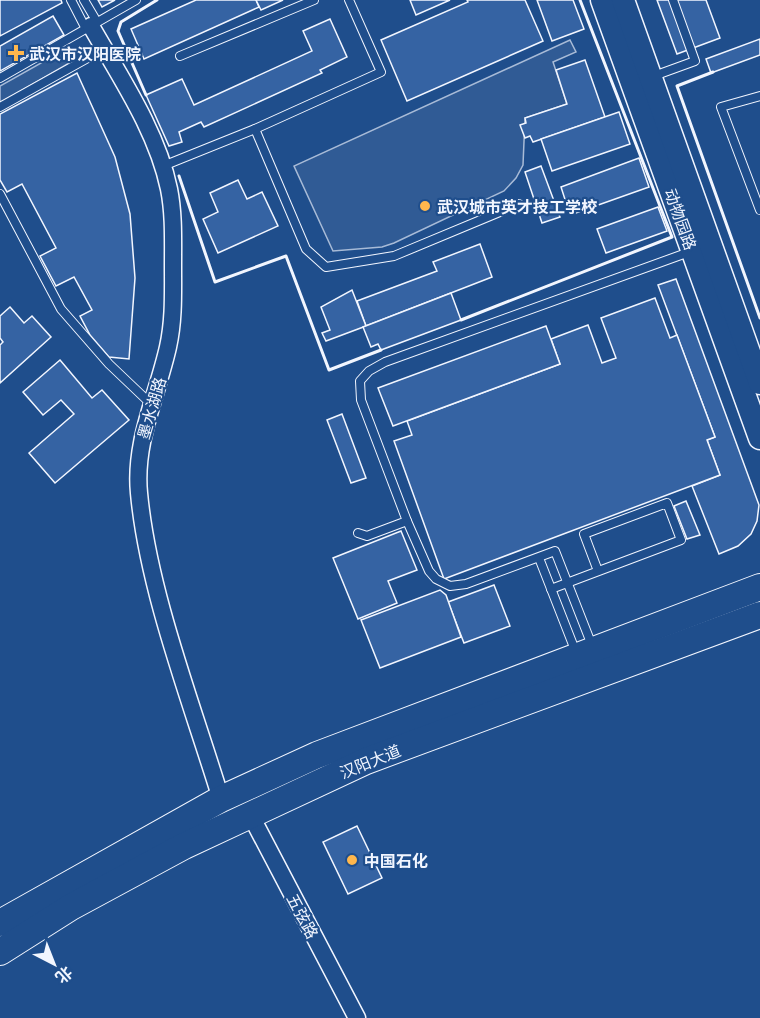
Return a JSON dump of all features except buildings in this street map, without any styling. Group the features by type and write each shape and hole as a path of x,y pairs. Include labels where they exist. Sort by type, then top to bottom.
{"main road":[{"name":"汉阳大道","path":"0,923 221,800 317,755 760,587"},
{"name":"汉阳大道","path":"0,952 71,907 184,846 366,761 760,615"}],"street":[{"name":"动物园路","path":"602,0 760,438"},
{"name":"动物园路","path":"623,0 760,384"},
{"name":"墨水湖路","path":"92,26 142,118 163,166 172,218 173,302 169,343 139,456 139,492 144,529 167,623 221,800"},
{"name":"五弦路","path":"250,814 357,1018"}],"lane":[{"path":"70,0 92,26"},
{"path":"84,0 92,26"},
{"path":"0,78 136,0"},
{"path":"180,56 314,0"},
{"path":"163,166 255,129 381,72 349,0"},
{"path":"651,78 695,61 673,0"},
{"path":"0,107 104,49"},
{"path":"760,96 721,107 756,186 760,210"},
{"path":"255,129 306,249 326,267 394,256 519,204"},
{"path":"0,194 61,309 109,364 152,405"},
{"path":"586,653 567,583 555,551 466,584 450,586 429,571 407,521 362,400 359,386 363,376 384,362 693,251"},
{"path":"551,589 681,540 667,503 584,534 598,571"},
{"path":"358,533 367,536 407,521"},
{"path":"539,558 551,589 586,653"}],"shaded area":[{"path":"570,40 576,52 553,62 567,104 525,118 523,165 516,178 504,191 394,243 382,247 333,251 294,166"},
{"path":"64,50 71,62 0,103 0,86"}],"wall":[{"path":"146,95 118,31 121,22 157,0"},
{"path":"461,320 672,237 580,0"},
{"path":"713,72 677,86 760,318"},
{"path":"179,176 215,282 286,256 329,370 381,350"}],"place":[{"name":"武汉市汉阳医院","path":"16,53"},
{"name":"武汉城市英才技工学校","path":"425,206"},
{"name":"中国石化","path":"352,860"}]}
